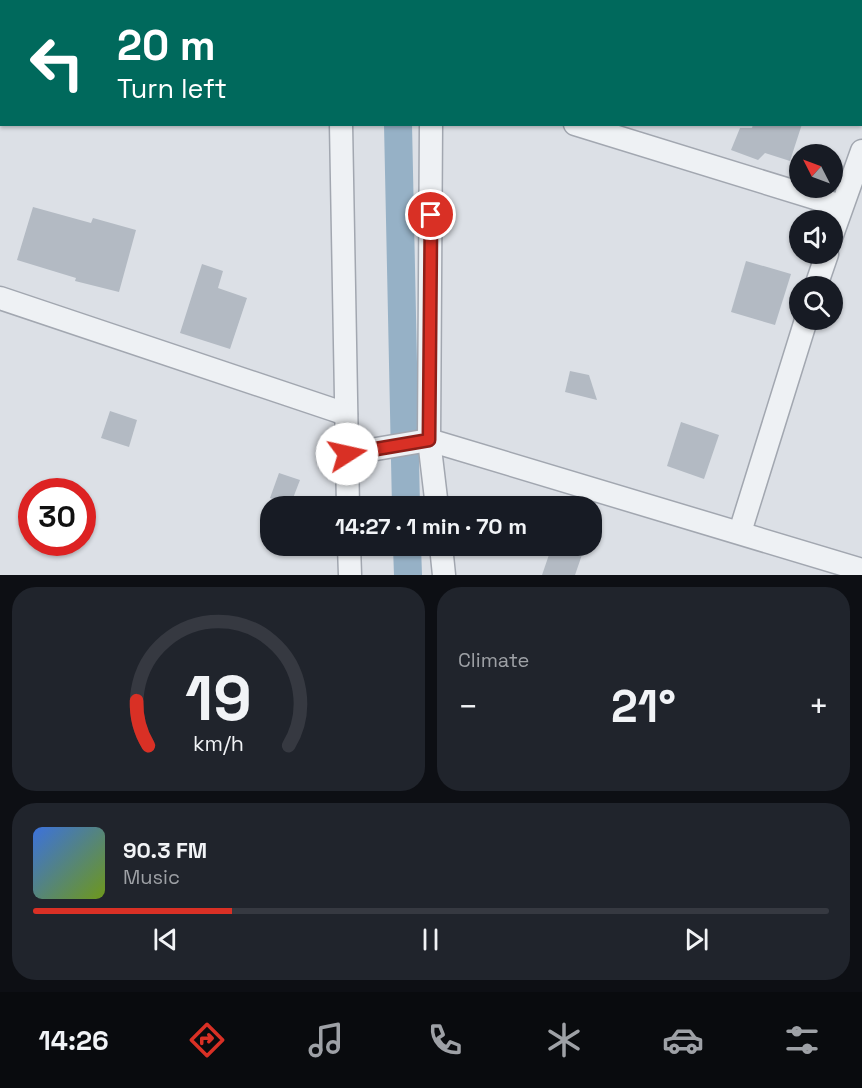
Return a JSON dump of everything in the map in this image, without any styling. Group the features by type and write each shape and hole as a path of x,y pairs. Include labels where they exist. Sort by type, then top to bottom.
{"street":[{"path":"341,126 348,496"},
{"path":"431,126 429,440 436,496"},
{"path":"582,126 842,206"},
{"path":"841,210 862,151"},
{"path":"0,298 346,414"},
{"path":"740,532 803,330"},
{"path":"347,454 429,440 862,570"},
{"path":"349,556 350,575"},
{"path":"442,556 444,575"}],"building":[{"path":"801,126 796,144 789,144 789,161 765,153 758,160 731,150 740,128"},
{"path":"33,207 91,223 93,218 136,230 119,292 75,281 76,278 17,260"},
{"path":"746,261 791,274 775,325 731,312"},
{"path":"202,264 223,271 218,288 247,298 230,349 180,333"},
{"path":"570,371 589,375 597,400 565,392"},
{"path":"110,411 137,420 129,447 101,438"},
{"path":"681,422 719,435 704,479 667,466"},
{"path":"279,473 300,480 294,496 271,496"},
{"path":"549,556 582,556 575,575 542,575"}],"waterway":[{"path":"398,126 406,496"},
{"path":"407,556 408,575"}],"route":[{"path":"347,454 429,440 431,215"}]}
